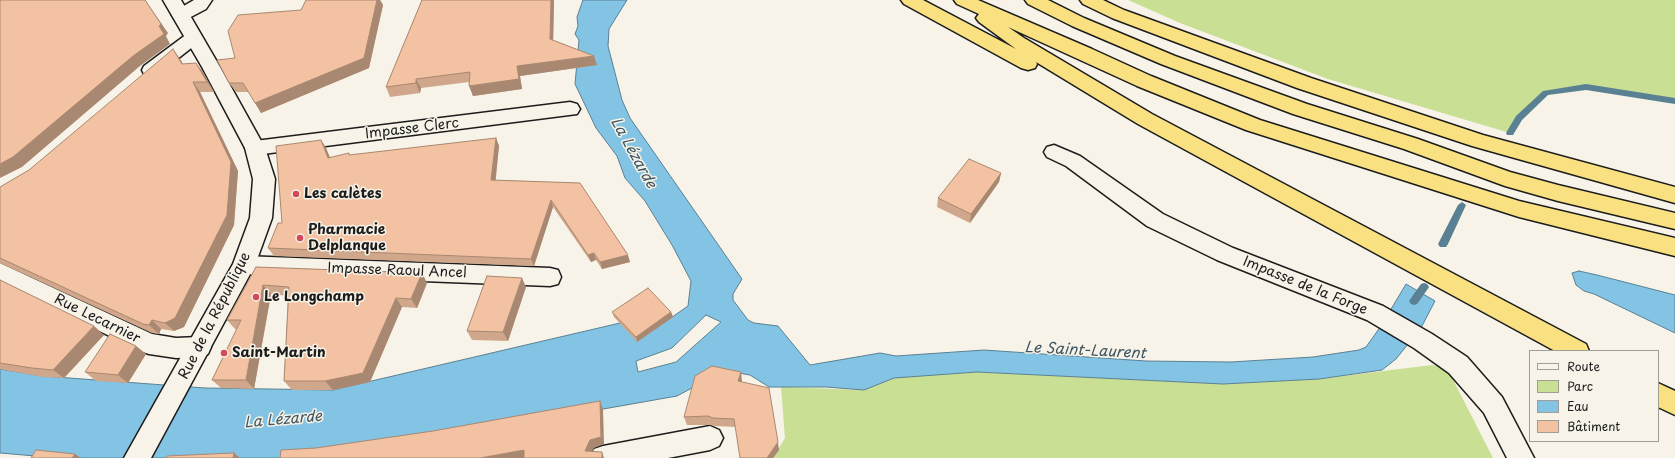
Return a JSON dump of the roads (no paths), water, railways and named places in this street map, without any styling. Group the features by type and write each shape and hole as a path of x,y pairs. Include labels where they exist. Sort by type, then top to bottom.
{"highway":[{"path":"910,0 1024,62 1145,119"},
{"path":"960,0 1017,42 1145,119 1575,350"},
{"path":"963,0 1085,53 1144,81 1253,125 1435,184 1519,209 1675,247"},
{"path":"1034,0 1078,22 1168,60 1300,109 1411,144 1505,178 1543,189 1675,221"},
{"path":"1089,0 1118,14 1304,83 1479,141 1675,195"},
{"path":"1411,144 1582,184 1675,202"},
{"path":"1659,395 1675,404"}],"street":[{"path":"176,8 200,5 203,0"},
{"name":"Rue de la République","path":"138,458 244,265 261,218 264,179 255,148 211,67 176,8"},
{"path":"136,82 193,38"},
{"name":"Impasse Clerc","path":"255,148 570,109"},
{"name":"Impasse de la Forge","path":"1054,152 1072,161 1155,220 1225,254 1376,313 1423,341 1458,365 1493,405 1521,458"},
{"name":"Impasse Raoul Ancel","path":"244,265 550,276"},
{"name":"Rue Lecarnier","path":"0,272 149,344 176,348 199,346"},
{"path":"603,458 710,438"}],"water":[{"name":"La Lézarde","path":"583,0 627,0 609,29 608,46 622,100 630,118 742,279 733,294 733,300 748,320 754,323 778,326 810,365 880,353 896,356 984,350 1146,361 1231,362 1313,357 1359,350 1366,347 1381,326 1406,284 1435,301 1421,328 1396,359 1382,370 1319,379 1223,384 977,372 894,378 864,390 826,387 769,387 750,375 714,369 692,388 677,396 439,438 323,456 279,458 59,458 0,453 0,369 42,376 205,388 333,390 620,323 655,329 688,306 691,281 672,245 645,201 625,178 617,156 596,128 575,84 579,40 575,34 578,26 577,17","holes":["706,315 721,322 676,362 638,372 636,361 672,348"]},
{"path":"1579,271 1675,295 1675,333 1594,294 1584,291 1576,285 1572,273"}],"waterway":[{"name":"Le Saint-Laurent","path":"1510,133 1519,118 1546,93 1586,87 1675,101"},
{"name":"Le Saint-Laurent","path":"1443,244 1462,205"},
{"name":"Le Saint-Laurent","path":"1414,301 1424,287"}],"place":[{"name":"Les calètes","path":"296,194"},
{"name":"Pharmacie Delplanque","path":"300,238"},
{"name":"Le Longchamp","path":"256,297"},
{"name":"Saint-Martin","path":"224,353"}]}
